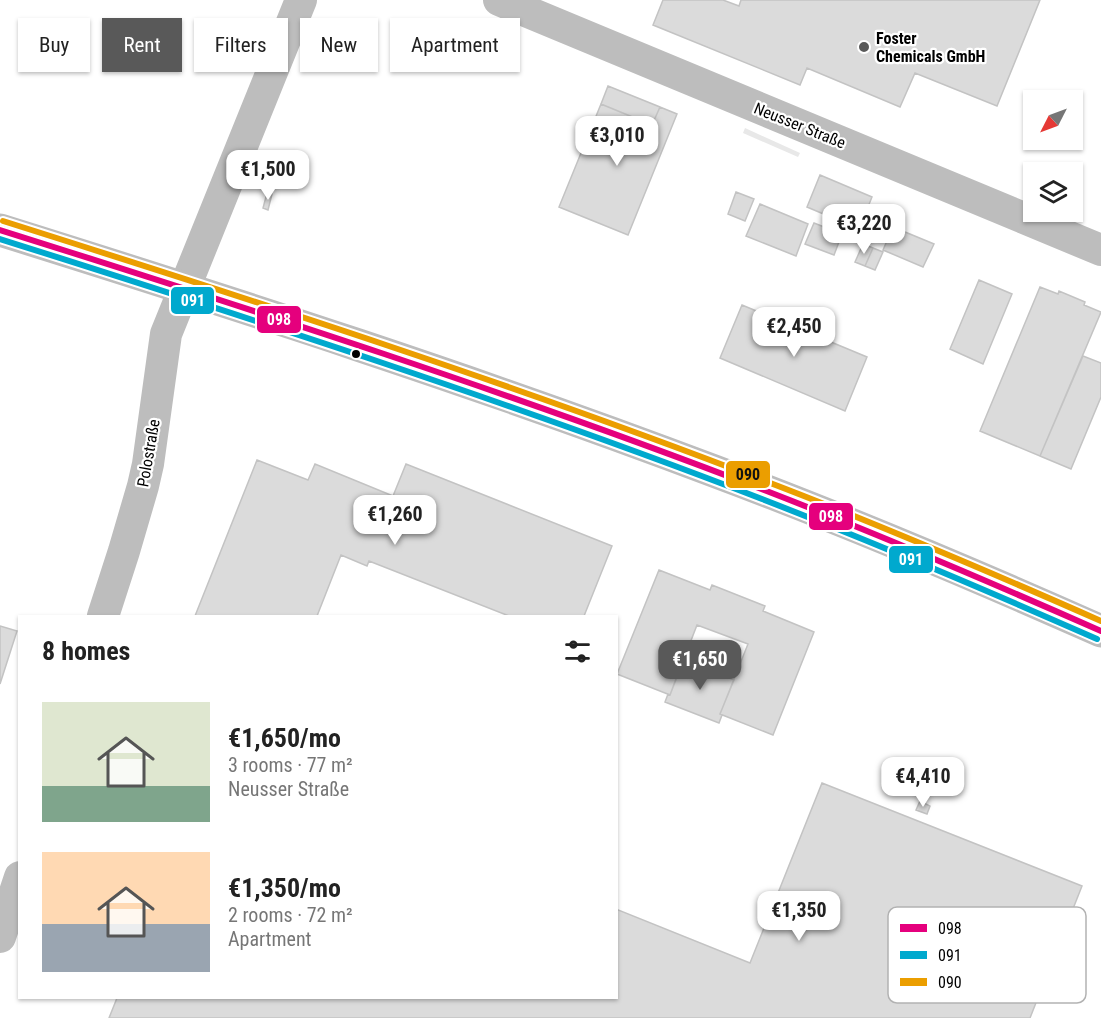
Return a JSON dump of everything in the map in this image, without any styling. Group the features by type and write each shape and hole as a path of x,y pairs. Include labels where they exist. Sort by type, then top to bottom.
{"main road":[{"path":"0,230 349,341 714,471 881,537 1101,631"}],"street":[{"path":"184,288 301,0"},
{"name":"Neusser Straße","path":"499,0 1101,250"},
{"name":"Polostraße","path":"103,615 143,486 166,334 184,288"},
{"path":"0,937 18,883"}],"shaded area":[{"path":"745,128 800,153 798,157 743,133"}],"building":[{"name":"Foster Chemicals GmbH","path":"663,0 723,0 739,6 741,0 1040,0 997,106 915,73 900,107 807,68 800,85 653,25"},
{"path":"608,86 660,107 652,125 601,104"},
{"path":"601,104 652,125 660,107 677,114 628,235 559,207"},
{"path":"820,175 872,197 859,229 807,207"},
{"path":"736,192 754,199 745,221 728,214"},
{"path":"267,193 272,194 268,210 263,208"},
{"path":"760,204 808,224 796,256 746,236"},
{"path":"814,223 842,234 834,255 805,244"},
{"path":"893,227 934,244 923,267 883,250"},
{"path":"863,244 873,248 865,266 855,262"},
{"path":"873,248 883,252 875,270 865,266"},
{"path":"979,280 1012,294 983,364 950,349"},
{"path":"1040,287 1058,294 1059,291 1101,312 1040,456 980,431"},
{"path":"742,305 867,357 845,411 720,358"},
{"path":"1083,356 1101,363 1101,397 1071,469 1040,456"},
{"path":"257,460 308,480 315,464 393,496 406,464 612,546 584,615 506,615 369,561 367,566 341,555 317,615 195,615"},
{"path":"659,570 710,590 712,585 765,606 763,611 814,632 773,735 720,714 748,644 697,625 670,695 618,674"},
{"path":"0,626 17,631 0,684"},
{"path":"683,660 734,680 720,714 722,715 719,723 665,702 668,694 670,695"},
{"path":"822,783 1082,886 1074,907 888,907 888,1003 1036,1003 1030,1018 109,1018 117,999 618,999 618,910 750,963"},
{"path":"920,801 930,806 927,814 916,810"}],"transit line":[{"name":"090","path":"3,221 386,345 671,445 892,531 1101,621"},
{"name":"098","path":"0,230 480,386 670,454 891,541 1101,631"},
{"name":"091","path":"0,239 383,363 668,463 888,550 1097,639"}],"place":[{"name":"Foster Chemicals GmbH","path":"864,47"}]}
